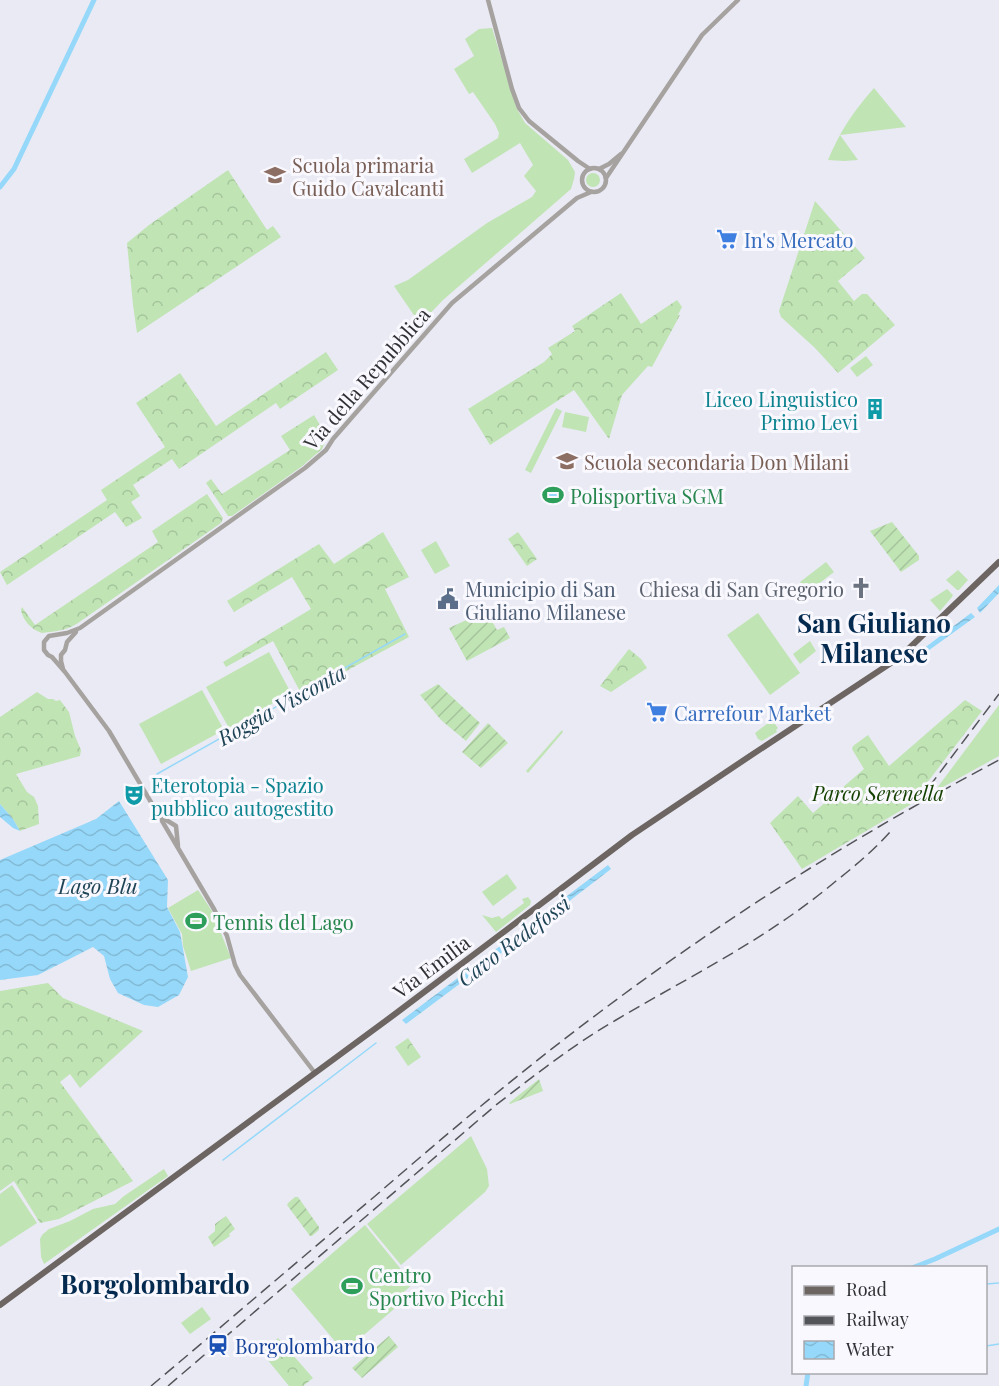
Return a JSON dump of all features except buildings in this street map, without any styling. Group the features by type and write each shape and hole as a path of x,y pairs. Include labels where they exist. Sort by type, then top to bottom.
{"main road":[{"name":"Via Emilia","path":"0,1305 315,1073 632,835 900,657 999,562"}],"street":[{"path":"488,0 512,89 519,108 529,121 590,169 599,169 609,164 627,148"},
{"path":"578,161 583,174 583,186 586,190 591,192 604,187 609,172 702,35 738,0"},
{"path":"583,174 590,169"},
{"path":"599,169 606,178"},
{"name":"Via della Repubblica","path":"577,198 583,186"},
{"name":"Via della Repubblica","path":"65,644 80,628 305,468 326,450 333,439 452,303 577,198 591,192"},
{"name":"Via della Repubblica","path":"58,635 80,628"},
{"path":"63,670 61,661 65,644 63,639 54,634 44,642 44,650 63,670 109,731 221,923 238,971 315,1073"},
{"path":"52,657 62,654"},
{"path":"158,815 176,826 178,849"},
{"path":"167,832 167,826 172,824"},
{"path":"167,832 172,834 176,831"}],"green space":[{"path":"492,28 517,109 525,123 568,160 575,172 574,179 571,189 443,300 420,324 394,286 408,280 487,223 532,197 536,191 524,176 533,165 520,143 472,173 464,159 498,138 499,133 495,124 473,92 469,94 454,69 474,56 465,39 479,29"},
{"path":"874,88 906,127 840,135"},
{"path":"840,135 858,160 828,160"},
{"path":"228,170 267,230 273,226 281,237 137,333 127,243"},
{"path":"590,173 596,173 600,180 596,187 590,187 586,183 586,177"},
{"path":"815,201 865,258 838,281 854,301 862,294 867,294 895,325 838,373 781,317 779,311"},
{"path":"621,293 641,324 677,300 682,307 652,367 648,366 622,395 609,439 574,390 490,445 468,409 544,362 552,354 548,348 575,331 572,326"},
{"path":"326,352 338,370 280,409 276,403 179,469 172,459 133,485 140,496 131,502 142,518 126,527 115,512 7,585 0,572 107,500 101,490 165,447 136,403 180,373 216,426"},
{"path":"866,356 873,365 857,377 850,368"},
{"path":"556,408 562,411 531,473 525,470"},
{"path":"565,412 589,417 586,432 562,427"},
{"path":"314,415 325,436 322,449 301,467 232,516 228,516 206,483 211,479 222,494 290,450 281,436"},
{"path":"207,494 223,518 221,523 73,626 42,633 26,621 22,614 22,607 35,625 158,542 152,531"},
{"path":"892,522 919,556 919,560 901,572 870,531"},
{"path":"383,532 409,577 385,589 409,637 302,695 273,641 226,667 223,662 311,609 292,577 234,612 227,601 319,544 334,564"},
{"path":"518,532 537,559 527,566 508,539"},
{"path":"436,541 450,566 435,574 421,550"},
{"path":"826,562 834,572 808,592 800,582"},
{"path":"958,570 968,580 957,590 946,580"},
{"path":"947,589 953,595 940,611 930,600"},
{"path":"486,611 497,630 504,627 510,638 467,661 449,628"},
{"path":"758,613 800,673 770,695 727,635"},
{"path":"810,641 816,651 800,664 793,654"},
{"path":"629,649 641,659 647,668 611,692 600,686"},
{"path":"269,652 291,693 229,728 206,687"},
{"path":"438,684 480,723 466,741 441,720 420,695"},
{"path":"202,690 224,730 161,764 139,724"},
{"path":"37,692 48,699 60,700 69,712 81,750 80,756 16,774 27,792 34,797 38,806 39,824 20,831 0,804 0,717"},
{"name":"Parco Serenella","path":"965,700 982,711 910,805 802,869 770,823 798,796 813,813 864,769 852,749 868,735 889,766"},
{"path":"999,705 999,756 934,792"},
{"path":"772,720 778,728 777,732 762,741 758,739 755,733"},
{"path":"488,723 508,743 481,768 462,752"},
{"path":"562,730 563,732 528,773 526,771"},
{"path":"507,874 517,888 493,906 482,892"},
{"name":"Tennis del Lago","path":"198,890 212,911 231,958 191,971 183,946 182,934 168,908"},
{"path":"528,897 531,901 530,905 496,932 482,915 492,918 499,916 502,919 524,903 522,899"},
{"path":"48,983 63,998 143,1031 80,1088 70,1074 60,1082 133,1181 59,1219 40,1223 14,1181 0,1191 0,991"},
{"path":"408,1038 421,1057 408,1066 395,1047"},
{"path":"539,1079 543,1091 509,1103"},
{"path":"471,1136 487,1169 489,1186 401,1265 367,1224"},
{"path":"164,1169 168,1176 44,1264 41,1257 40,1239 49,1229 93,1209 115,1204"},
{"path":"12,1185 37,1223 0,1247 0,1194"},
{"path":"298,1197 319,1227 319,1230 312,1236 287,1205"},
{"path":"226,1216 235,1229 229,1234 230,1236 214,1247 208,1237 215,1231 215,1224"},
{"name":"Centro Sportivo Picchi","path":"365,1225 413,1284 398,1297 401,1303 344,1352 291,1289"},
{"path":"202,1307 211,1319 190,1334 181,1323"},
{"path":"389,1336 398,1347 362,1378 352,1368"},
{"path":"278,1338 313,1378 303,1386 289,1386 262,1353"}],"water":[{"name":"Polisportiva SGM","path":"545,487 564,492 561,502 542,498"},
{"path":"999,585 999,593 980,613 977,608"},
{"path":"971,613 975,617 914,661 911,658"},
{"name":"Lago Blu","path":"119,801 168,880 167,907 180,932 188,977 179,995 158,1007 144,1005 118,993 110,979 104,956 93,947 38,975 0,980 0,860 96,819"},
{"path":"0,804 13,819 20,831 0,817"},
{"path":"608,865 611,869 555,912 551,908"},
{"path":"544,913 548,918 406,1024 402,1020"}],"waterway":[{"path":"0,187 14,169 94,0"},
{"name":"Roggia Visconta","path":"157,774 405,634"},
{"name":"Cavo Redefossi","path":"545,916 553,910"},
{"name":"Cavo Redefossi","path":"223,1160 376,1043"},
{"path":"917,1266 999,1229"},
{"path":"987,1284 999,1283"},
{"path":"987,1346 999,1344"},
{"path":"806,1386 808,1374"}],"railway":[{"path":"929,787 999,694"},
{"path":"151,1386 485,1102 600,1012 696,943 794,878 895,817 999,760"},
{"path":"168,1386 496,1105 569,1050 600,1030 783,921 850,870 890,832"}],"place":[{"name":"Scuola primaria Guido Cavalcanti","path":"275,175"},
{"name":"In's Mercato","path":"727,239"},
{"name":"Liceo Linguistico Primo Levi","path":"875,409"},
{"name":"Scuola secondaria Don Milani","path":"567,461"},
{"name":"Polisportiva SGM","path":"553,495"},
{"name":"Chiesa di San Gregorio","path":"861,588"},
{"name":"Municipio di San Giuliano Milanese","path":"448,599"},
{"name":"Carrefour Market","path":"657,712"},
{"name":"Eterotopia - Spazio pubblico autogestito","path":"134,795"},
{"name":"Tennis del Lago","path":"196,921"},
{"name":"Centro Sportivo Picchi","path":"352,1286"},
{"name":"Borgolombardo","path":"218,1345"}],"district":[{"name":"San Giuliano Milanese","path":"874,637"},
{"name":"Borgolombardo","path":"155,1283"}]}
